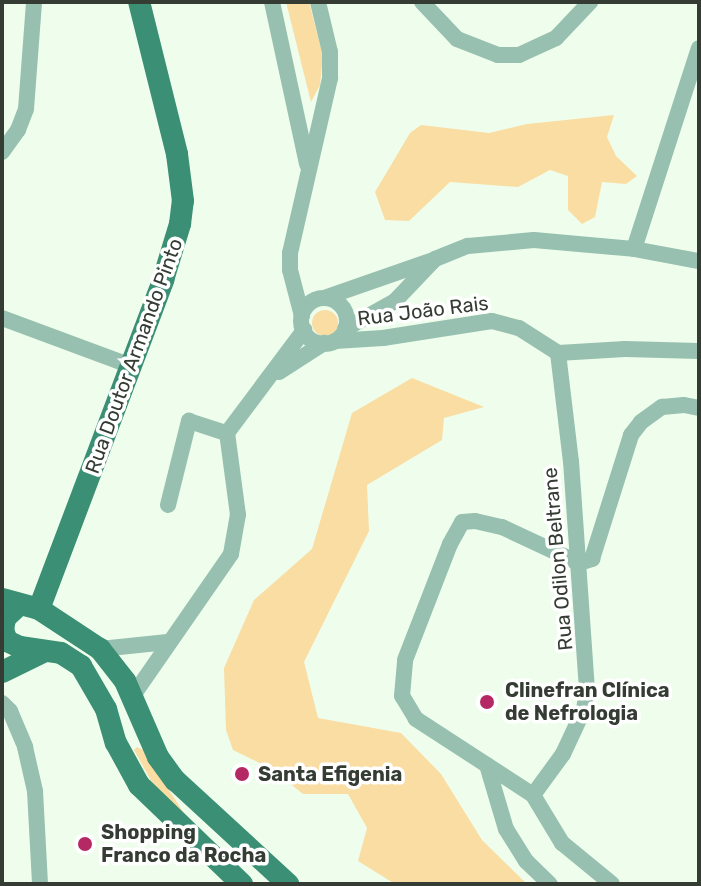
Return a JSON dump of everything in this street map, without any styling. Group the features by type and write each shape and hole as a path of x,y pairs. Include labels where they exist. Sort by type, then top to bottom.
{"main road":[{"name":"Rua Doutor Armando Pinto","path":"44,651 12,645 3,636 5,618 20,605 131,366 180,224 183,201 177,154 139,2"},
{"path":"20,605 100,649 125,681 158,757 175,780 288,884"},
{"path":"2,672 44,651 61,653 74,660 106,709 125,762 149,796 242,884"},
{"path":"106,709 120,706 132,697"},
{"path":"114,736 125,724 143,723"}],"street":[{"path":"2,152 18,130 26,109 34,2"},
{"path":"272,2 309,169"},
{"path":"318,2 330,52 330,78 290,253 291,277 303,323 314,341 335,338 395,301 435,259"},
{"path":"422,2 457,39 498,55 519,55 556,38 590,2"},
{"path":"634,249 699,48"},
{"path":"303,323 309,303 468,246 496,241 634,249 699,261"},
{"path":"291,277 322,298 343,307 335,338"},
{"path":"2,318 131,366"},
{"name":"Rua João Rais","path":"271,377 335,338 383,338 492,321 519,328 558,353"},
{"name":"Rua João Rais","path":"227,433 241,410 271,377 303,323"},
{"path":"558,353 625,349 699,351"},
{"name":"Rua Odilon Beltrane","path":"533,795 563,754 584,709 587,665 558,353"},
{"path":"612,884 562,843 533,795 416,719 402,696 405,660 450,544 462,522 487,522 579,563 592,559 600,542 621,456 641,422 662,407 684,405 699,408"},
{"path":"132,697 148,678 168,642 219,576 237,537 237,485 227,433 189,421 168,505"},
{"path":"100,649 168,642"},
{"path":"2,703 10,711 25,747 35,791 40,884"},
{"path":"487,765 506,829 526,861 550,884"}],"shaded area":[{"path":"286,2 309,2 323,56 320,85 311,102"},
{"path":"614,115 607,137 616,156 637,176 626,184 602,182 595,217 582,224 568,210 568,176 550,170 518,187 450,182 409,221 385,220 375,192 410,133 421,125 489,133 527,124"},
{"path":"325,310 334,314 338,323 334,332 325,336 316,332 312,323 316,314"},
{"path":"412,378 484,407 444,418 442,440 367,485 369,531 304,662 318,718 401,733 441,774 482,840 527,884 395,884 358,861 367,828 348,794 303,794 272,769 233,750 226,730 224,668 254,600 312,549 352,413"},
{"path":"137,747 143,750 193,827 155,788 134,750"}],"place":[{"name":"Clinefran Clínica de Nefrologia","path":"487,702"},
{"name":"Santa Efigenia","path":"242,774"},
{"name":"Shopping Franco da Rocha","path":"85,844"}]}
